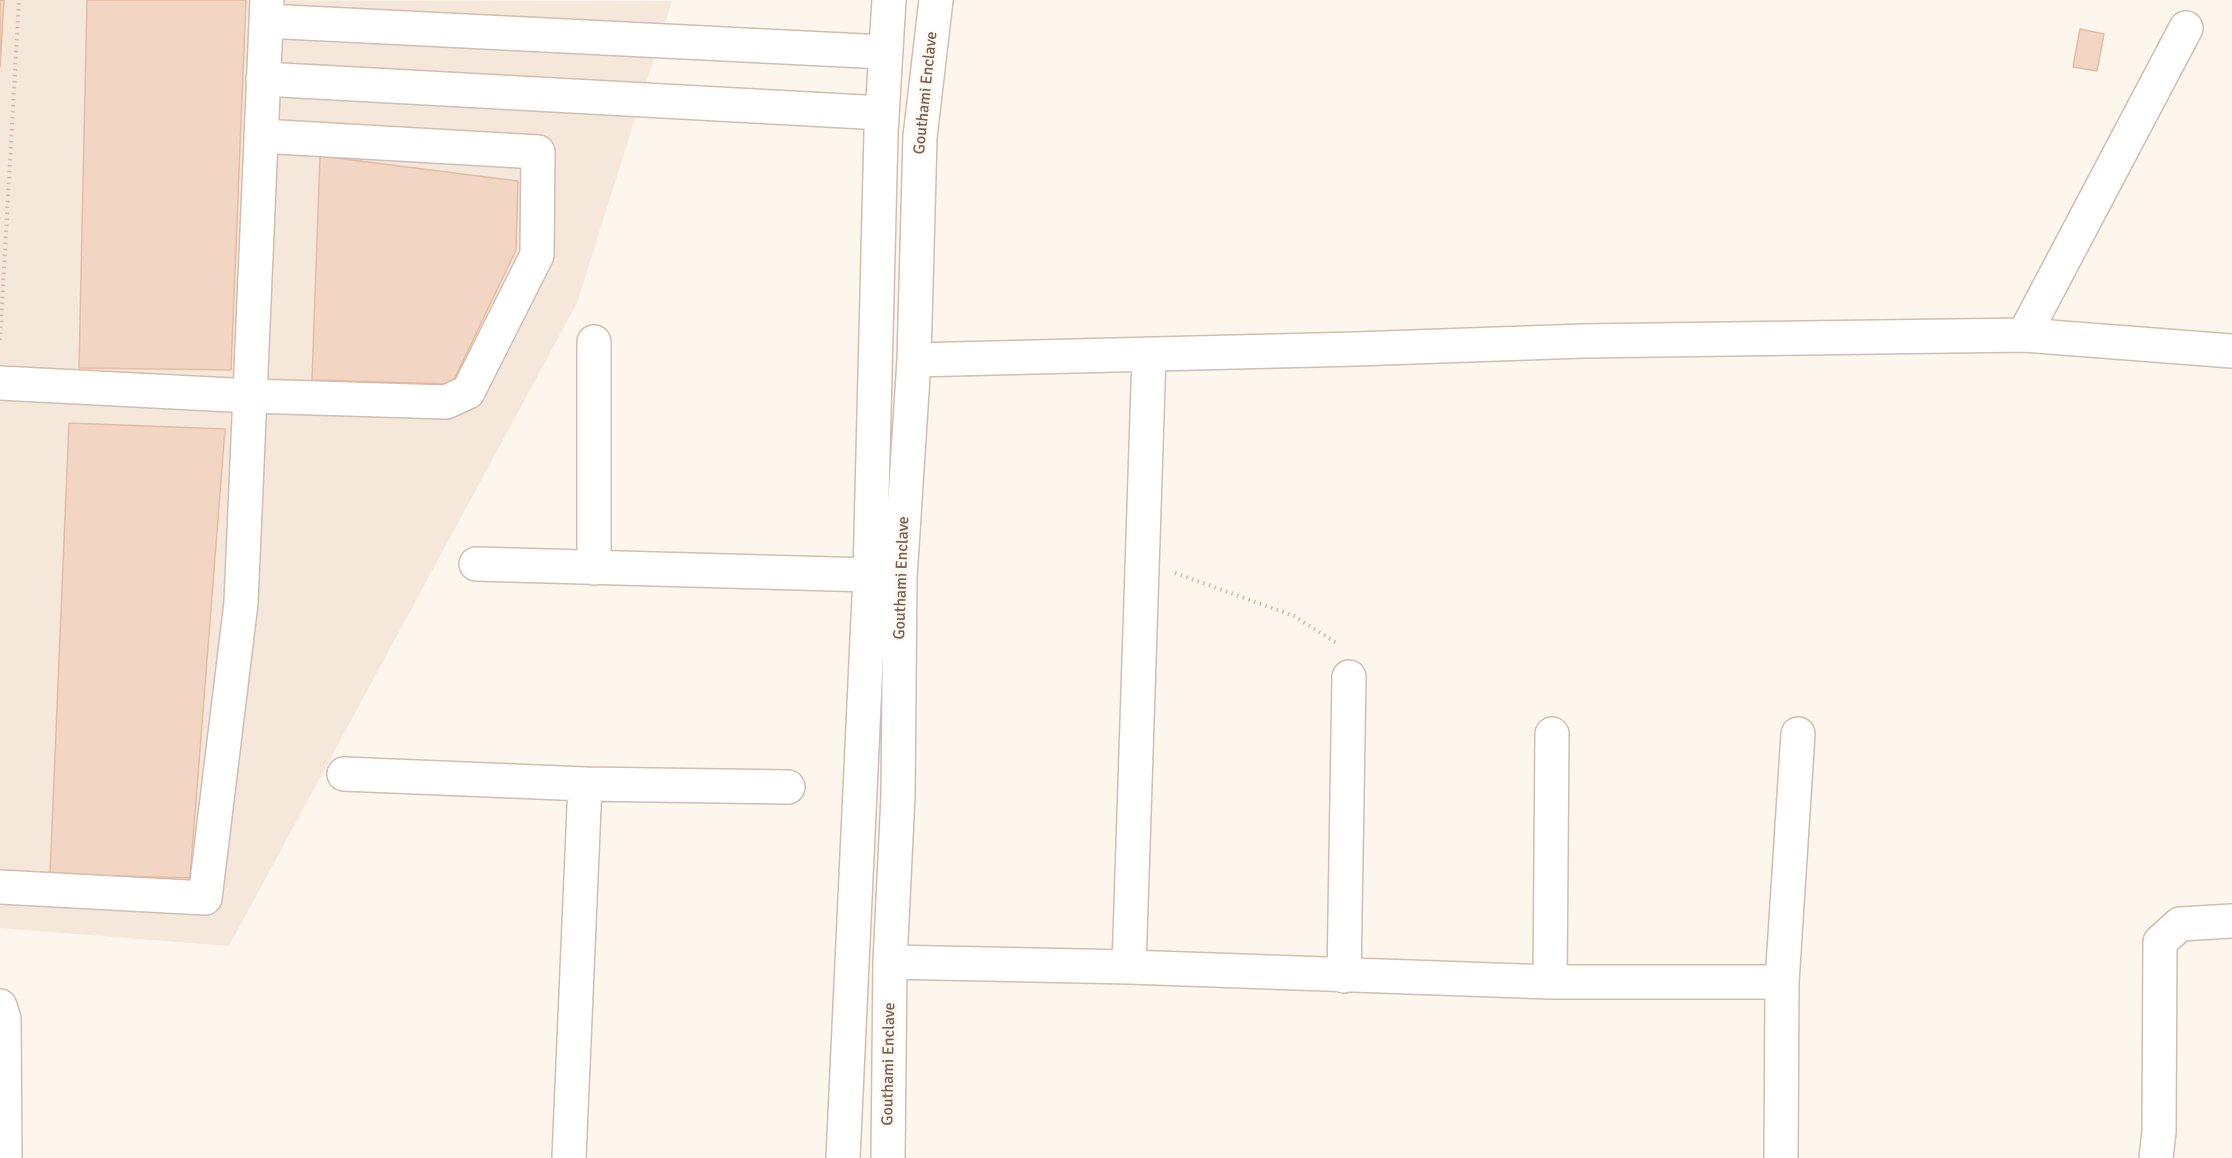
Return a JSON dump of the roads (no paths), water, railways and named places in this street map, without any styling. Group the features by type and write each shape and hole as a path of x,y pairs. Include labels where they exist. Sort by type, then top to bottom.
{"street":[{"name":"Gouthami Enclave","path":"843,1158 870,575 884,52 889,0"},
{"name":"Gouthami Enclave","path":"888,1158 890,962 898,796 900,578 914,360 920,137 936,0"},
{"path":"0,888 205,898 241,603 266,10 884,52"},
{"path":"2015,336 2186,28"},
{"path":"263,79 882,113"},
{"path":"0,383 251,396 446,402 468,392 537,255 538,152 261,136"},
{"path":"914,360 1149,355 1583,340 2015,336 2232,351"},
{"path":"594,342 594,568"},
{"path":"1129,967 1149,355"},
{"path":"476,564 870,575"},
{"path":"1344,976 1349,677"},
{"path":"1550,982 1552,734"},
{"path":"1781,1158 1782,982 1798,734"},
{"path":"344,774 585,784 788,787"},
{"path":"569,1158 585,784"},
{"path":"2156,1158 2160,942 2180,924 2232,921"},
{"path":"890,962 1129,967 1550,982 1782,982"},
{"path":"0,1006 4,1019 5,1158"}]}
